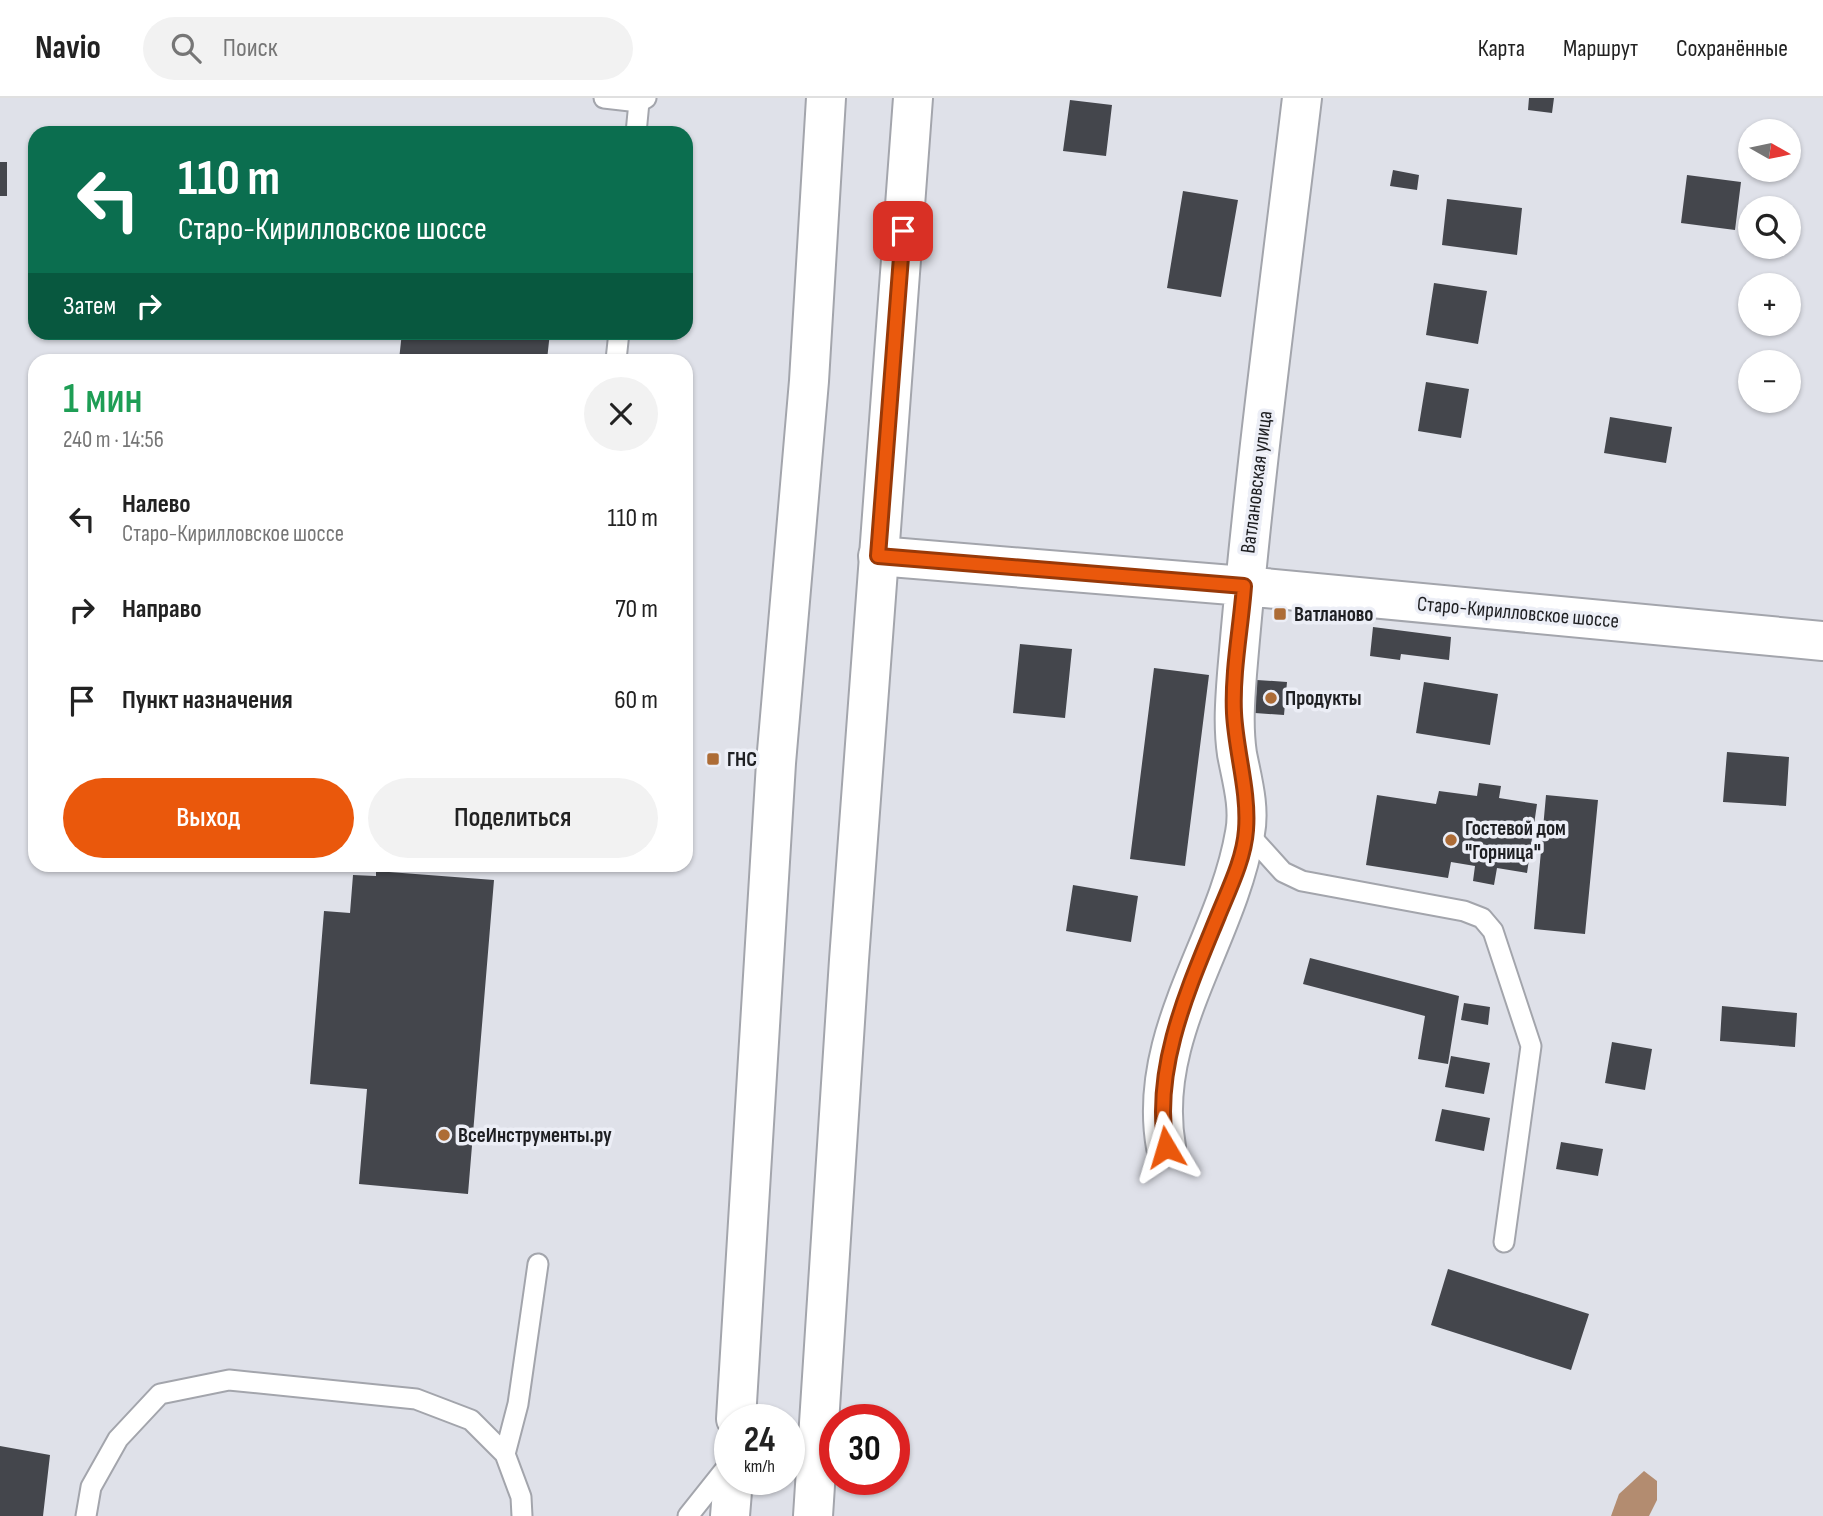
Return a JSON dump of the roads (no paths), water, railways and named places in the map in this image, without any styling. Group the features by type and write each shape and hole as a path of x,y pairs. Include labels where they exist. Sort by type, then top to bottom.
{"main road":[{"path":"737,1404 776,763 809,381 826,98"},
{"path":"813,1516 878,556 913,98"},
{"name":"Ватлановская улица","path":"1166,1147 1162,1121 1169,1058 1199,966 1236,872 1246,831 1245,794 1237,751 1234,709 1244,586 1302,98"},
{"name":"Старо-Кирилловское шоссе","path":"878,556 1244,586 1823,641"},
{"path":"730,1516 732,1495"}],"lane":[{"path":"604,98 643,100 637,126"},
{"path":"1246,831 1283,872 1302,881 1464,911 1482,918 1493,931 1531,1045 1504,1241"},
{"path":"505,1454 518,1404 538,1264"},
{"path":"86,1516 91,1487 118,1439 160,1394 229,1380 416,1399 471,1420 505,1454 521,1497 522,1516"},
{"path":"688,1516 714,1483"}],"place":[{"name":"Ватланово","path":"1280,614"},
{"name":"Продукты","path":"1271,698"},
{"name":"ГНС","path":"713,759"},
{"name":"Гостевой дом \"Горница\"","path":"1451,840"},
{"name":"ВсеИнструменты.ру","path":"444,1135"}]}
